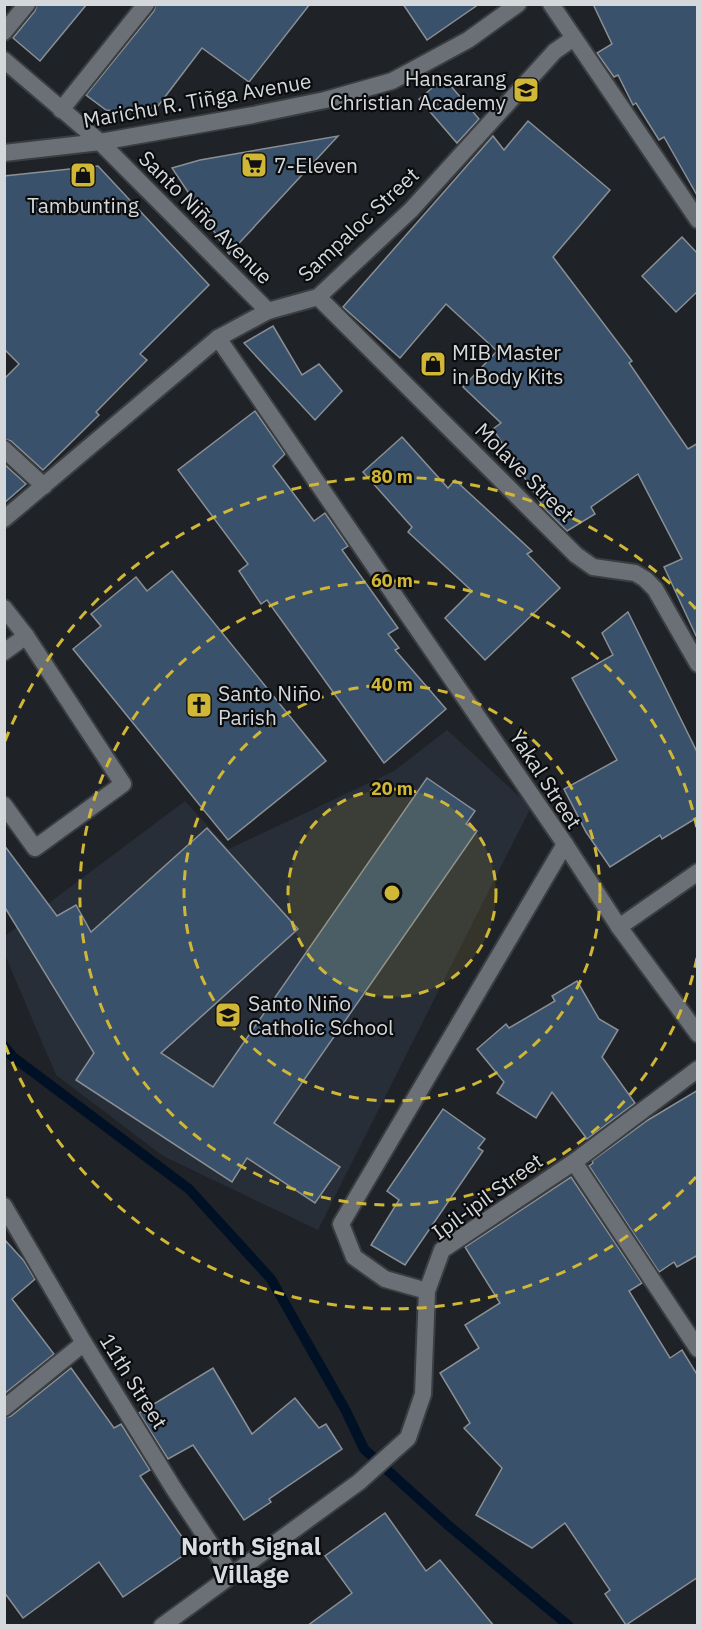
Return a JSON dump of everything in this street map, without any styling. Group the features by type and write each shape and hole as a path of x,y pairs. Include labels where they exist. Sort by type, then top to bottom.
{"street":[{"path":"4,32 27,4"},
{"path":"61,110 146,4"},
{"name":"Marichu R. Tiñga Avenue","path":"4,153 100,142 315,102 392,81 468,40 518,4"},
{"path":"551,4 698,220"},
{"name":"Sampaloc Street","path":"4,519 218,338 268,311 318,297 411,210 555,51 574,38"},
{"name":"Santo Niño Avenue","path":"4,60 100,142 268,311"},
{"name":"Molave Street","path":"318,297 576,555 593,567 634,573 650,584 672,615 698,664"},
{"name":"Yakal Street","path":"218,338 565,844 341,1224 354,1257 385,1279 427,1291"},
{"path":"4,449 44,486"},
{"path":"4,608 26,636 123,784 35,848 4,806"},
{"path":"4,652 26,636"},
{"path":"565,844 619,927 698,1034"},
{"path":"619,927 698,872"},
{"name":"Ipil-ipil Street","path":"162,1626 359,1482 408,1438 423,1394 427,1291 442,1250 574,1162 698,1069"},
{"path":"574,1162 698,1349"},
{"name":"11th Street","path":"5,1208 84,1343 174,1489 231,1575"},
{"path":"4,1408 84,1343"}],"shaded area":[{"name":"Santo Niño Catholic School","path":"447,730 531,807 318,1230 163,1156 56,1075 5,955 5,936 185,801 229,849 394,771"}],"building":[{"path":"37,4 87,4 40,61 13,38 35,11"},
{"path":"156,4 310,4 249,82 202,48 158,106 134,113 106,110 86,95 154,11"},
{"path":"403,4 479,4 427,40"},
{"path":"593,4 698,4 698,197 664,137 659,140 636,103 633,105 618,75 614,77 597,53 612,44"},
{"path":"444,78 479,119 457,143 419,99"},
{"path":"528,121 610,190 553,257 632,361 629,363 688,449 698,443 698,640 664,567 682,559 638,474 591,507 595,514 567,531 544,508 493,429 501,423 463,387 497,351 446,304 400,358 343,307 493,136 504,150"},
{"path":"338,136 229,254 172,168 200,160"},
{"path":"98,166 209,285 140,354 147,360 96,412 99,415 43,470 11,441 4,439 4,379 19,364 4,349 4,176"},
{"path":"682,237 698,254 698,291 676,312 642,276"},
{"path":"273,326 302,375 319,364 342,391 315,420 244,343"},
{"path":"255,411 285,454 273,466 314,521 325,513 348,546 342,550 398,628 388,634 399,648 395,650 446,709 384,763 267,600 261,604 239,571 248,564 178,470"},
{"path":"402,437 448,488 455,480 532,551 527,554 560,588 485,660 445,618 472,591 408,532 412,527 363,472"},
{"path":"4,464 26,484 4,503"},
{"name":"Santo Niño Parish","path":"172,571 326,761 228,840 73,649 101,626 91,614 136,577 147,591"},
{"path":"628,612 698,754 698,817 662,839 660,835 610,867 586,832 564,789 617,760 572,678 613,655 602,633"},
{"path":"427,778 475,811 466,824 477,831 274,1123 340,1167 315,1203 247,1158 232,1182 76,1080 94,1053 4,906 4,845 57,916 76,905 91,932 207,828 298,929 161,1053 213,1087"},
{"path":"577,981 599,1019 618,1030 602,1057 635,1103 587,1139 552,1092 536,1118 497,1093 504,1082 477,1049 506,1024 509,1028 555,1001 552,996"},
{"path":"698,1090 698,1255 677,1267 674,1262 659,1272 589,1166 593,1163 592,1161 648,1120"},
{"path":"443,1109 485,1139 478,1148 483,1151 405,1265 371,1245 399,1200 387,1191"},
{"path":"571,1177 642,1283 629,1291 670,1358 682,1350 698,1376 698,1577 626,1625 605,1594 610,1590 565,1523 532,1548 476,1515 502,1468 464,1428 470,1423 440,1373 479,1348 465,1325 500,1303 465,1247"},
{"path":"4,1239 24,1261 35,1279 12,1299 54,1354 4,1394"},
{"path":"71,1368 114,1428 121,1424 150,1470 140,1476 191,1550 123,1597 99,1562 23,1618 4,1592 4,1418 11,1416"},
{"path":"213,1368 252,1434 295,1398 319,1428 326,1424 342,1449 269,1499 271,1502 244,1520 193,1445 168,1459 139,1413"},
{"path":"385,1513 426,1571 440,1560 494,1626 307,1626 352,1593 325,1556"}],"waterway":[{"path":"4,1046 13,1057 189,1189 271,1279 346,1411 364,1449 449,1526 569,1626"}],"place":[{"name":"Hansarang Christian Academy","path":"526,90"},
{"name":"7-Eleven","path":"254,165"},
{"name":"Tambunting","path":"83,175"},
{"name":"MIB Master in Body Kits","path":"433,364"},
{"name":"Santo Niño Parish","path":"199,705"},
{"name":"Santo Niño Catholic School","path":"228,1015"}],"district":[{"name":"North Signal Village","path":"251,1560"}]}
